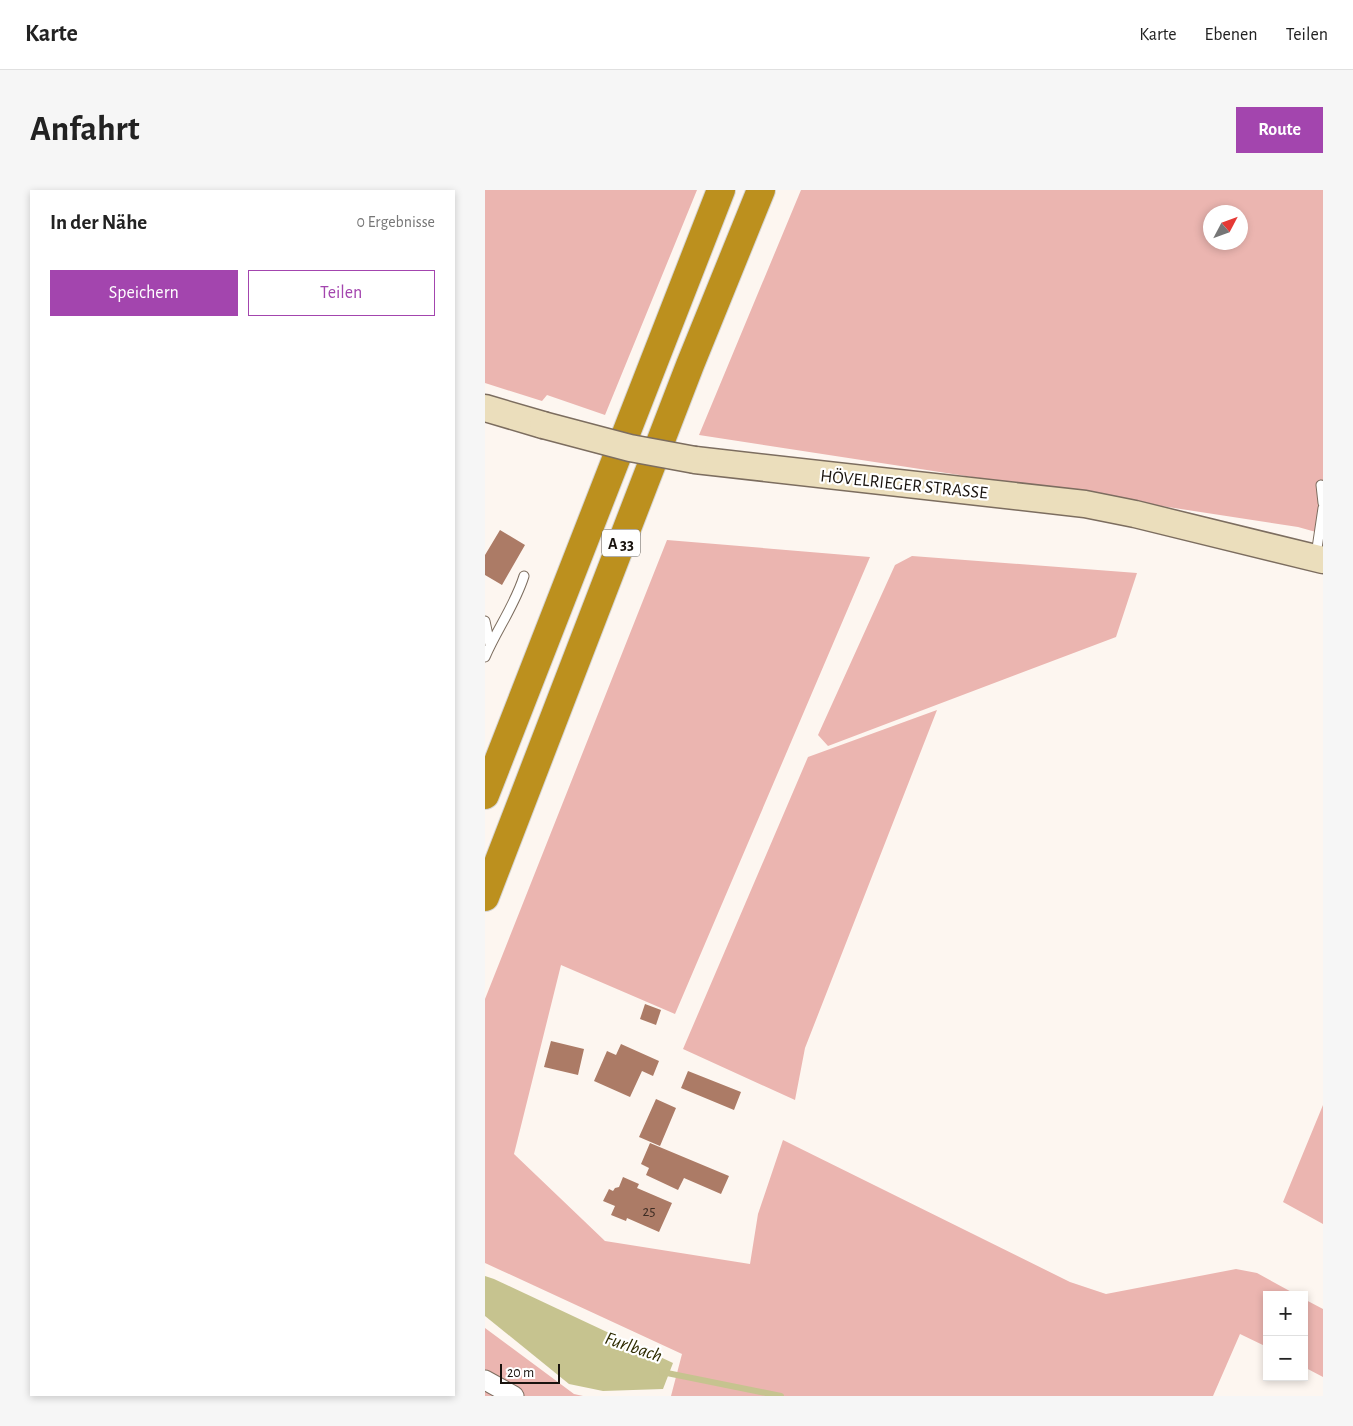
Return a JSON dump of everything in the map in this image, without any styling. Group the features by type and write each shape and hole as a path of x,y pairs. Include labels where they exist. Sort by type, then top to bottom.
{"highway":[{"name":"A 33","path":"485,795 721,190"},
{"name":"A 33","path":"485,897 686,374 761,190"}],"main road":[{"name":"HÖVELRIEGER STRASSE","path":"485,408 630,448 695,460 1085,504 1319,558"}],"street":[{"path":"485,1380 513,1396"}],"lane":[{"path":"1321,485 1323,503"},
{"path":"1319,558 1323,508"},
{"path":"485,657 497,630 513,605 524,576"},
{"path":"485,621 490,646"}],"shaded area":[{"path":"485,190 697,190 605,415 547,395 542,401 485,383"},
{"path":"801,190 1323,190 1323,534 1298,527 699,435"},
{"path":"667,540 870,557 675,1014 561,965 514,1154 605,1241 750,1264 758,1214 783,1140 1070,1282 1106,1294 1236,1269 1257,1273 1290,1291 1263,1291 1263,1345 1240,1334 1213,1396 671,1396 682,1354 485,1263 485,999"},
{"path":"912,556 1137,573 1116,637 828,746 818,735 895,565"},
{"path":"937,710 805,1048 795,1100 683,1049 808,757"},
{"path":"1323,1105 1323,1224 1283,1202"},
{"path":"1308,1301 1323,1309 1323,1377 1308,1369"},
{"path":"485,1328 574,1394 583,1396 485,1396"}],"water":[{"path":"485,1276 673,1363 663,1389 603,1391 569,1384 485,1316"}],"building":[{"path":"500,530 525,545 502,585 485,575 485,555"},
{"path":"645,1004 661,1010 656,1025 640,1019"},
{"path":"551,1041 584,1049 578,1075 544,1067"},
{"path":"621,1044 659,1061 653,1076 642,1071 630,1097 594,1081 607,1051 616,1055"},
{"path":"688,1071 741,1092 734,1110 681,1088"},
{"path":"656,1099 676,1108 660,1146 639,1137"},
{"path":"650,1143 729,1176 721,1194 684,1178 678,1190 646,1175 649,1168 641,1164"},
{"path":"623,1177 639,1184 637,1188 672,1203 659,1232 627,1218 626,1221 611,1215 615,1206 603,1201 609,1189 613,1191 619,1187"}],"waterway":[{"name":"Furlbach","path":"662,1372 781,1396"}]}
